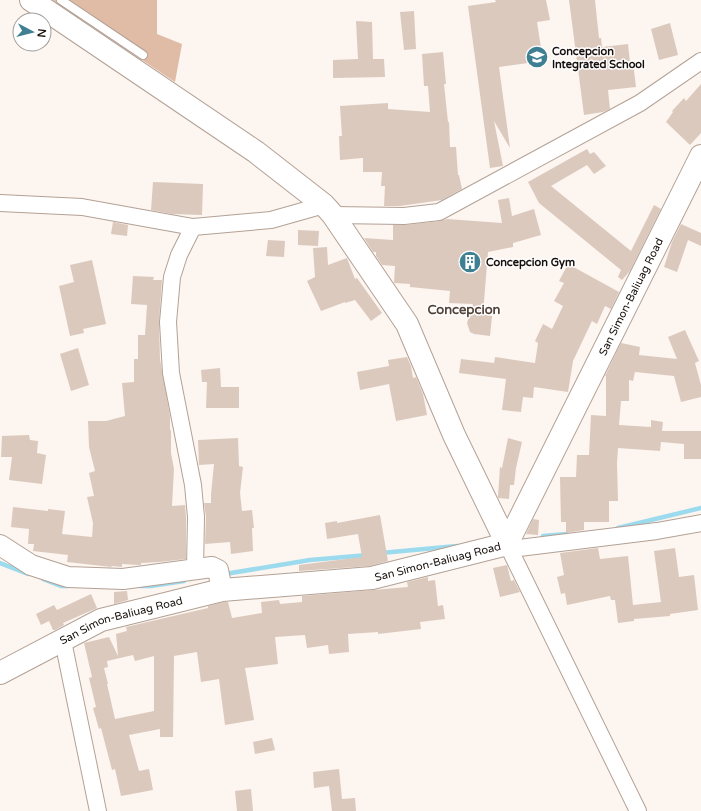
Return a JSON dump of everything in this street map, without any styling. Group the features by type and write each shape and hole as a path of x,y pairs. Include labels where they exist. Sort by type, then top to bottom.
{"main road":[{"path":"31,0 256,152 328,210 407,324 454,435 509,547"},
{"name":"San Simon-Baliuag Road","path":"0,673 102,620 220,580 372,578 509,547 701,156"}],"street":[{"path":"0,203 82,207 193,227 271,220 328,210 404,216 439,212 640,103 701,61"},
{"path":"193,227 179,255 172,277 168,322 171,373 193,485 196,523 195,569"},
{"path":"638,811 509,547 657,531 701,523"},
{"path":"0,545 31,565 68,577 123,579 212,567 220,580"},
{"path":"64,641 98,811"}],"lane":[{"path":"61,0 143,55"}],"shaded area":[{"path":"52,0 157,0 157,34 182,44 175,82"}],"building":[{"path":"495,0 546,0 550,20 537,22 543,61 499,67 510,148 494,121 503,166 490,168 468,6 496,2"},
{"path":"569,0 595,0 599,38 601,38 602,47 628,44 630,63 633,62 636,87 608,90 610,109 603,112 584,115"},
{"path":"414,11 416,49 404,50 400,12"},
{"path":"356,21 372,22 373,59 384,59 385,77 333,78 333,60 358,59"},
{"path":"670,23 678,55 659,60 651,29"},
{"path":"443,52 446,84 444,84 449,122 450,147 456,147 458,175 462,189 442,200 400,206 384,206 385,186 381,186 382,172 363,172 363,158 340,160 339,136 342,136 340,106 388,103 388,109 430,112 428,86 424,86 422,54"},
{"path":"701,84 701,133 690,145 666,122 673,112 672,111 684,98 686,101"},
{"path":"587,149 590,154 594,152 606,166 594,174 587,165 551,186 631,251 654,205 661,209 630,271 622,280 618,277 621,270 539,203 528,182"},
{"path":"153,182 203,184 202,215 172,214 151,210"},
{"path":"509,198 512,216 534,209 541,235 513,243 513,247 488,252 483,314 492,316 490,336 470,332 467,323 473,304 449,303 450,291 410,287 410,284 394,283 395,266 382,265 376,256 376,252 373,252 364,238 393,240 393,225 405,225 447,219 502,223 498,200"},
{"path":"113,222 128,225 127,236 111,234"},
{"path":"681,224 701,233 701,246 688,240 677,272 664,267 672,242"},
{"path":"298,230 319,231 318,246 298,245"},
{"path":"268,240 285,241 284,257 266,256"},
{"path":"327,247 328,265 347,258 355,279 357,278 382,313 371,321 355,300 321,311 307,281 315,277 313,248"},
{"path":"92,260 106,324 83,329 84,333 70,336 59,286 74,282 70,265"},
{"path":"568,264 619,292 611,309 605,306 597,324 592,321 573,361 568,392 534,387 533,398 523,397 521,412 502,410 506,379 459,373 461,359 494,363 495,357 535,363 538,343 535,341 543,324 552,329 563,306 554,301 564,283 559,281"},
{"path":"133,276 154,277 153,280 162,280 159,321 160,359 170,416 171,453 174,469 172,506 185,505 186,559 141,563 141,565 122,564 122,567 67,562 68,555 33,551 34,544 28,544 29,529 11,527 13,507 48,511 48,509 65,511 62,534 92,537 93,523 87,497 94,496 89,473 95,471 89,447 88,421 106,421 125,416 122,383 134,382 134,359 138,359 138,335 145,335 147,305 131,304"},
{"path":"685,330 699,361 695,363 701,385 701,397 681,402 674,376 635,372 633,381 629,380 629,401 621,401 619,425 651,427 651,420 663,422 662,431 701,431 701,459 684,459 684,444 661,442 660,451 618,448 618,501 609,501 609,522 584,522 584,530 566,533 566,522 561,522 560,477 576,477 577,455 589,455 591,415 606,416 605,376 621,343 640,347 639,355 677,359 668,337"},
{"path":"78,348 89,385 71,391 60,354"},
{"path":"407,357 411,366 413,378 416,377 423,394 427,415 396,421 389,384 360,390 357,372 389,366 388,360"},
{"path":"220,368 221,387 239,387 239,408 206,408 207,382 202,382 201,370"},
{"path":"29,435 30,440 38,441 37,453 46,455 42,484 9,480 12,457 1,457 2,436"},
{"path":"238,438 239,466 243,467 240,493 242,511 252,510 254,528 252,528 253,551 231,554 230,542 205,544 206,517 204,503 211,503 214,464 199,465 198,440"},
{"path":"508,438 522,442 514,485 510,485 509,499 498,498 500,467 502,468"},
{"path":"380,515 388,561 370,566 299,571 299,565 362,557 358,534 327,539 325,523 337,521 337,523"},
{"path":"533,519 539,520 538,535 526,534"},
{"path":"598,548 600,559 628,556 633,605 661,602 654,551 675,548 679,577 694,575 698,610 670,614 670,616 634,619 634,621 618,623 615,600 611,600 610,596 567,605 565,593 561,594 557,577 564,575 560,553"},
{"path":"507,565 511,581 514,580 520,592 500,597 493,568"},
{"path":"428,577 428,581 435,580 438,606 443,605 445,619 420,622 421,629 378,634 378,632 348,634 349,652 329,654 328,645 307,648 305,635 275,637 278,664 245,668 254,720 225,725 219,679 201,682 197,652 174,656 173,737 160,737 160,729 129,735 139,771 149,769 153,790 121,796 115,769 112,770 101,728 99,729 93,708 96,707 89,678 92,677 84,643 109,637 118,656 116,634 127,631 126,627 208,608 208,606 228,602 232,618 262,613 261,602 279,600 280,604 302,602 302,596 408,587 407,582","holes":["133,655 135,661 154,656 154,711 115,719 104,668 108,667 107,661"]},
{"path":"127,591 128,600 114,604 114,592"},
{"path":"91,594 97,608 63,623 64,625 55,630 53,630 49,621 41,625 36,614 54,605 57,610"},
{"path":"272,738 275,750 255,754 253,742"},
{"path":"339,769 342,799 355,798 356,811 332,811 329,786 314,788 313,772"},
{"path":"251,789 253,811 237,811 235,791"}],"waterway":[{"path":"618,528 701,508"},
{"path":"543,536 567,534"},
{"path":"381,553 457,546"},
{"path":"225,574 310,560 368,555"},
{"path":"0,563 28,574"},
{"path":"43,579 61,586 68,586"},
{"path":"140,586 151,586 184,581"}],"place":[{"name":"Concepcion Integrated School","path":"537,57"},
{"name":"Concepcion Gym","path":"470,262"}],"district":[{"name":"Concepcion","path":"464,309"}]}
